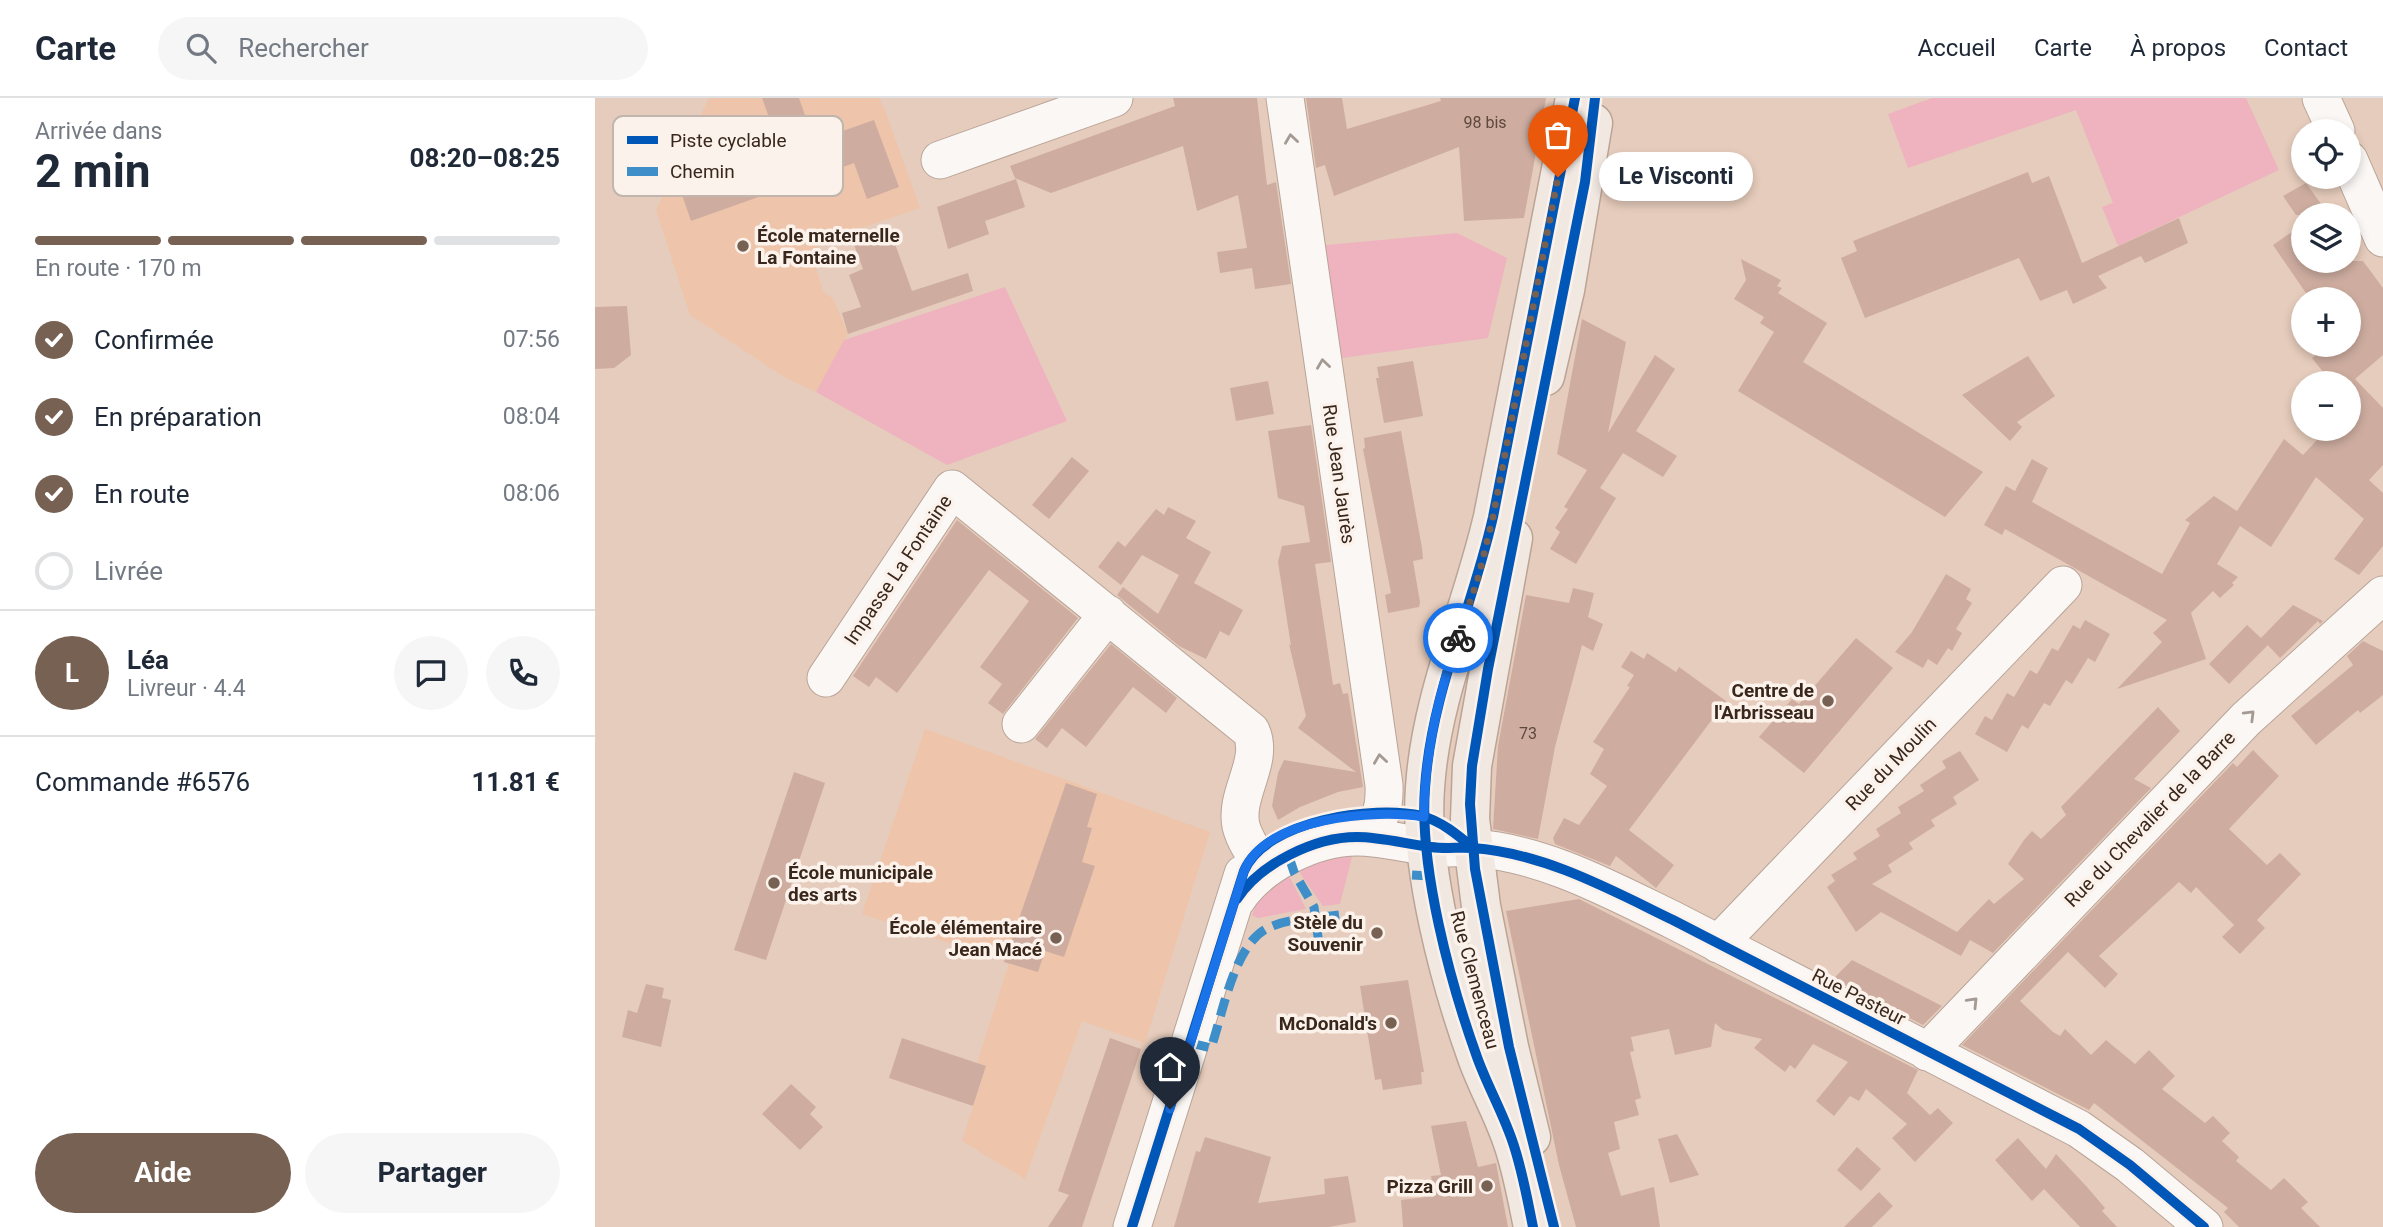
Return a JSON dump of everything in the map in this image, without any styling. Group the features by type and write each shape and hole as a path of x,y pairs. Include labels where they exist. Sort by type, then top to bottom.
{"main road":[{"name":"Rue Clemenceau","path":"1554,1227 1509,1047 1471,950 1426,774 1434,716 1472,599 1493,517 1575,98"},
{"name":"Rue Clemenceau","path":"1533,1227 1517,1155 1465,1018 1442,932 1443,840 1470,794 1479,719 1516,520 1585,182 1594,98"}],"street":[{"path":"940,160 1114,98"},
{"name":"Rue Jean Jaurès","path":"1285,98 1384,785 1382,812"},
{"path":"2321,98 2331,119"},
{"path":"2361,188 2383,238"},
{"name":"Impasse La Fontaine","path":"826,678 952,489 1251,731 1255,748 1240,817 1241,828 1260,861"},
{"name":"Rue du Moulin","path":"1718,944 2063,585"},
{"name":"Rue du Chevalier de la Barre","path":"1927,1052 2246,719 2383,595"},
{"path":"1021,724 1108,614"},
{"path":"1355,837 1371,829 1382,812"},
{"path":"1260,861 1279,836 1346,816 1382,812 1443,840"},
{"path":"1132,1227 1244,871 1260,861 1355,837 1443,840"},
{"name":"Rue Pasteur","path":"1443,840 1545,864 1585,878 1718,944 2087,1134 2130,1165 2204,1227"}],"shaded area":[{"name":"École maternelle La Fontaine","path":"709,98 879,98 885,110 920,208 827,240 811,251 823,291 834,300 848,334 816,392 786,378 690,315 656,210 663,196 843,196 843,116 700,116"},
{"path":"1932,98 2246,98 2279,170 2118,246 2102,207 2113,203 2076,110 1908,168 1888,114"},
{"path":"1457,233 1507,258 1488,338 1335,359 1316,246"},
{"path":"1005,287 1067,421 947,465 816,392 844,340"},
{"name":"École élémentaire Jean Macé","path":"925,729 1210,832 1145,1043 1082,1021 1025,1179 962,1141 986,1067 977,1063 1009,963 862,914"},
{"path":"1353,853 1340,904 1323,906 1300,873 1302,867"},
{"path":"1287,872 1306,909 1258,918 1252,915 1262,889"}],"building":[{"path":"762,98 799,98 805,116 769,116"},
{"path":"1173,98 1257,98 1267,185 1276,182 1291,284 1255,289 1252,268 1220,273 1217,252 1247,248 1238,195 1197,211 1183,146 1051,193 1015,178 1010,166 1175,106"},
{"path":"1306,98 1342,98 1347,129 1441,101 1440,98 1546,98 1524,218 1464,221 1459,147 1334,196 1325,165 1316,168"},
{"path":"874,120 899,187 867,199 854,163 843,167 843,131"},
{"path":"2028,172 2032,183 2049,176 2082,263 2179,218 2188,243 2145,263 2141,256 2098,276 2107,288 2073,304 2067,290 2040,301 2019,258 1865,318 1841,258 1857,251 1853,241"},
{"path":"1016,179 1025,207 985,221 989,234 948,249 937,207"},
{"path":"2295,189 2310,189 2320,203 2291,203 2291,208 2283,196"},
{"path":"682,196 761,196 691,221"},
{"path":"878,229 883,244 894,241 912,291 968,273 973,291 848,334 842,313 861,307 849,275 863,269 852,239"},
{"path":"2291,232 2291,271 2273,245"},
{"path":"1741,259 1781,280 1777,286 1782,288 1778,293 1827,323 1803,362 1983,472 1945,517 1738,391 1774,332 1760,323 1764,317 1734,299 1746,280"},
{"path":"2363,261 2383,288 2383,355 2361,374 2361,371 2322,371 2313,357 2361,357 2361,287 2302,287 2292,273 2361,273"},
{"path":"627,306 631,355 614,368 595,369 595,307"},
{"path":"1582,319 1626,342 1608,433 1655,355 1675,369 1636,431 1677,456 1663,477 1623,453 1600,488 1616,498 1576,564 1550,549 1560,532 1555,528 1568,509 1564,507 1587,470 1557,454"},
{"path":"2028,356 2055,396 2017,422 2022,427 2010,441 1962,395"},
{"path":"1413,361 1423,416 1384,423 1376,378 1379,378 1377,367"},
{"path":"1268,381 1274,414 1236,421 1230,388"},
{"path":"2361,385 2383,408 2383,465 2369,480 2383,493 2383,546 2359,575 2334,559 2364,519 2316,477 2271,547 2240,526 2217,564 2238,577 2232,583 2234,585 2220,598 2213,591 2191,613 2206,659 2117,689 2162,642 2153,633 2167,620 2005,529 2002,535 1984,525 2006,486 2015,491 2032,459 2048,468 2032,502 2162,574 2190,523 2185,520 2214,496 2237,511 2284,439 2303,455 2316,441 2361,441"},
{"path":"1311,425 1331,562 1315,564 1333,685 1340,683 1343,694 1348,693 1363,787 1338,792 1300,807 1278,820 1272,806 1278,773 1284,760 1356,772 1298,728 1306,716 1289,644 1291,646 1278,562 1282,546 1310,542 1304,506 1278,498 1268,431"},
{"path":"1401,431 1422,548 1423,559 1413,561 1420,602 1419,607 1388,613 1385,595 1391,593 1363,449 1364,438"},
{"path":"1072,457 1089,471 1049,519 1032,505"},
{"path":"1168,507 1196,521 1186,538 1211,552 1194,583 1243,610 1229,636 1220,631 1206,659 1179,646 1117,595 1123,587 1158,614 1179,575 1142,555 1121,585 1098,567 1118,541 1125,547 1156,509 1164,515"},
{"path":"957,520 1078,618 1003,714 988,703 1002,684 980,667 1029,601 989,570 897,693 876,677 869,687 853,676"},
{"path":"1946,574 1971,589 1966,599 1972,603 1956,629 1962,633 1952,651 1948,648 1937,665 1928,659 1923,668 1895,652 1912,632"},
{"path":"1573,588 1594,593 1588,617 1603,624 1593,651 1582,645 1555,747 1538,839 1493,829 1498,746 1526,595 1569,603"},
{"path":"2293,605 2323,621 2320,624 2318,621 2280,658 2268,645 2229,684 2209,664 2247,625 2261,638"},
{"path":"2085,620 2110,634 2095,662 2088,658 2072,684 2066,680 2050,706 2044,703 2028,729 2022,725 2007,752 1975,734 1985,716 1992,720 2007,693 2014,697 2030,670 2037,674 2052,648 2058,651 2073,625 2080,629"},
{"name":"Centre de l'Arbrisseau","path":"1856,638 1893,668 1804,773 1759,737 1792,699 1799,704"},
{"path":"2363,641 2383,651 2383,695 2360,713 2358,710 2316,745 2291,716 2353,665 2347,656"},
{"path":"1111,644 1177,698 1166,713 1133,687 1086,747 1062,728 1047,748 1035,739"},
{"path":"1631,651 1644,659 1647,653 1676,672 1679,667 1726,701 1629,830 1674,865 1656,888 1616,856 1610,866 1555,844 1553,838 1564,818 1579,825 1607,786 1590,774 1604,749 1593,742 1630,687 1627,686 1634,675 1621,667"},
{"path":"2158,707 2180,731 2134,779 2151,788 1993,953 1970,940 1961,956 1881,912 1856,932 1827,887 1835,881 1831,875 1857,859 1853,853 1880,836 1876,829 1901,813 1898,807 1924,791 1920,785 1946,768 1942,761 1960,751 1979,780 1953,797 1957,804 1931,820 1935,826 1909,843 1913,849 1888,865 1892,872 1872,884 1957,932 1989,899 1994,904 2024,879 2008,864 2024,840 2032,831 2041,839 2066,815 2061,807"},
{"path":"2253,750 2279,776 2229,829 2267,865 2280,853 2301,874 2257,920 2265,928 2240,954 2222,937 2234,925 2196,887 2191,893 2179,882 2099,956 2118,974 2105,988 2068,952 2020,1001 2053,1032 2060,1036 2065,1029 2091,1055 2106,1040 2135,1064 2149,1050 2175,1076 2162,1089 2205,1123 2213,1116 2230,1133 2222,1141 2239,1157 2236,1161 2271,1190 2284,1178 2308,1202 2301,1208 2320,1227 2239,1227 2224,1212 2228,1208 2094,1103 2089,1110 1962,1045 2233,763 2237,767"},
{"name":"École municipale des arts","path":"794,772 825,783 766,960 734,950"},
{"path":"1066,783 1097,794 1087,827 1092,828 1082,862 1095,866 1064,957 1045,951 1038,972 1004,962"},
{"path":"1579,899 1918,1070 1907,1093 1930,1115 1938,1108 1953,1123 1915,1162 1892,1138 1907,1124 1866,1089 1859,1101 1850,1096 1834,1116 1816,1101 1848,1062 1813,1044 1795,1069 1790,1065 1785,1072 1754,1048 1762,1039 1723,1030 1715,1023 1711,1047 1675,1055 1669,1029 1631,1037 1634,1051 1630,1052 1641,1098 1635,1100 1639,1115 1614,1122 1620,1149 1608,1153 1621,1196 1654,1187 1660,1227 1576,1227 1559,1165 1506,911"},
{"path":"1852,960 1942,1006 1923,1025 1833,979"},
{"name":"McDonald's","path":"1408,980 1424,1072 1421,1072 1422,1084 1383,1090 1381,1079 1375,1080 1360,986"},
{"path":"646,984 664,988 662,998 671,1000 661,1047 622,1037 628,1010 637,1013"},
{"path":"902,1038 986,1066 973,1106 889,1078"},
{"path":"1110,1038 1141,1049 1082,1227 1048,1227 1069,1195 1058,1191"},
{"path":"791,1084 816,1107 810,1114 823,1127 800,1150 762,1114"},
{"path":"1466,1121 1478,1167 1496,1163 1508,1227 1403,1227 1401,1200 1434,1196 1431,1176 1441,1175 1431,1126"},
{"path":"1677,1134 1699,1175 1670,1183 1658,1139"},
{"path":"1205,1137 1271,1157 1258,1203 1325,1194 1324,1179 1348,1176 1356,1222 1329,1227 1174,1227 1196,1151 1200,1152"},
{"path":"2018,1138 2046,1169 2056,1154 2105,1208 2102,1211 2117,1227 2080,1227 2044,1189 2032,1201 1995,1160"},
{"path":"1857,1147 1881,1169 1861,1191 1837,1170"},
{"path":"1879,1192 1893,1206 1872,1227 1844,1227"}],"marked path":[{"path":"1289,857 1294,872 1314,907 1320,952"},
{"path":"1412,875 1431,876"},
{"path":"1191,1043 1211,1048 1231,981 1246,949 1256,936 1284,922 1339,915"}],"cycle path":[{"path":"1533,1227 1516,1151 1477,1057 1447,960 1427,853 1425,788 1435,719 1493,517 1575,98"},
{"path":"1554,1227 1509,1047 1475,869 1470,804 1472,766 1488,669 1585,182 1595,98"},
{"path":"1132,1227 1244,871 1256,854 1274,839 1297,828 1323,820 1377,813 1401,813 1429,818 1449,829 1473,848"},
{"path":"1237,899 1259,875 1289,855 1306,847 1340,838 1366,837 1436,848 1499,851 1551,865 1601,885 1673,920 2079,1129 2130,1165 2204,1227"}],"way so far":[{"path":"1458,638 1479,575 1493,517 1558,177"}],"place":[{"name":"Le Visconti","path":"1558,177"},
{"name":"École maternelle La Fontaine","path":"743,246"},
{"name":"Centre de l'Arbrisseau","path":"1828,701"},
{"name":"École municipale des arts","path":"774,883"},
{"name":"Stèle du Souvenir","path":"1377,933"},
{"name":"École élémentaire Jean Macé","path":"1056,938"},
{"name":"McDonald's","path":"1391,1023"},
{"name":"Pizza Grill","path":"1487,1186"}],"route":[{"path":"1170,1109 1249,859 1279,836 1346,816 1382,812 1424,817 1426,774 1434,716 1458,638"}]}
